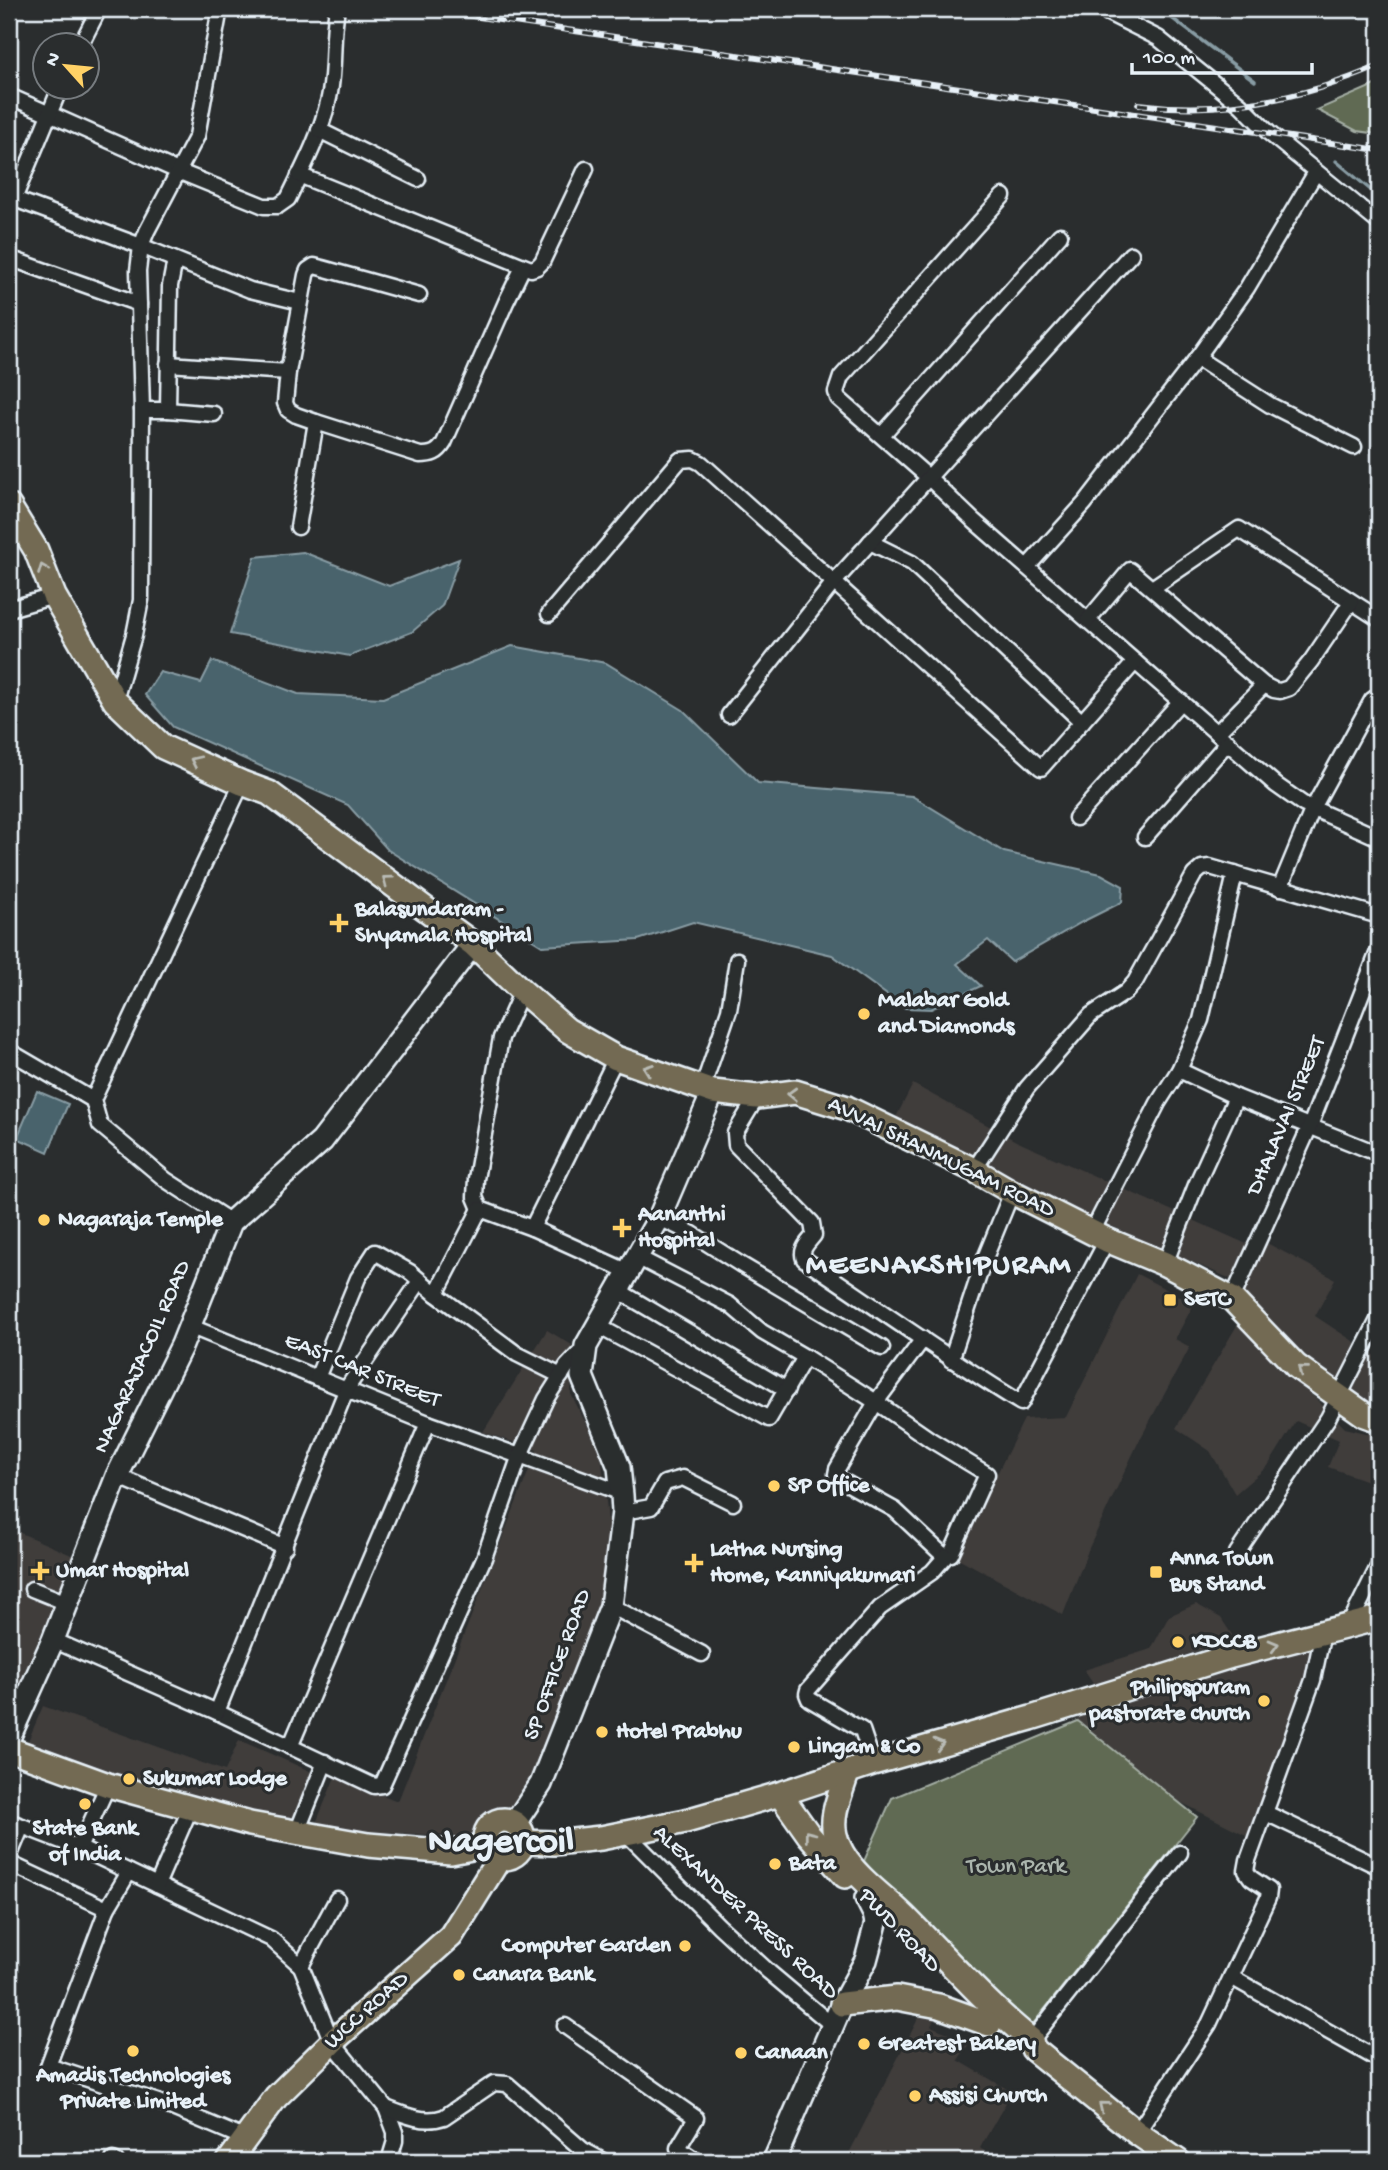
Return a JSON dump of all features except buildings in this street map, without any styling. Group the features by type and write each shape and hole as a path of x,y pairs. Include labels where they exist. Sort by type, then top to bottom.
{"main road":[{"name":"AVVAI SHANMUGAM ROAD","path":"9,506 36,551 54,596 115,701 163,747 269,793 473,944 567,1030 616,1058 707,1091 757,1097 795,1092 847,1108 1100,1236 1165,1264 1232,1299 1296,1366 1364,1415 1379,1420"},
{"path":"493,1851 486,1833 494,1823 506,1820 519,1832 554,1843 627,1834 686,1821 1231,1656 1379,1618"},
{"path":"9,1749 108,1785 190,1809 250,1824 368,1845 451,1852 493,1851 512,1856 521,1848 519,1832"},
{"name":"PWD ROAD","path":"847,1773 832,1822 842,1854 857,1874 903,1915 1029,2046 1137,2133 1178,2161"},
{"name":"PWD ROAD","path":"780,1794 809,1835 866,1898 989,2024 1029,2046"},
{"name":"WCC ROAD","path":"229,2161 276,2097 332,2042 451,1936 493,1851"},
{"path":"842,2004 897,1998 939,2006 989,2024"}],"street":[{"path":"87,32 99,9"},
{"path":"115,701 141,600 142,410 138,271 141,246 197,136 219,14 217,9"},
{"path":"9,96 180,172 264,206 273,207 288,200 329,101 337,9"},
{"path":"1100,9 1158,38 1241,104 1269,133 1379,223"},
{"path":"53,102 11,198 250,290 300,302"},
{"path":"319,130 418,179"},
{"path":"299,175 531,269 542,262 586,169"},
{"path":"1027,567 1085,503 1197,358 1247,288 1316,172"},
{"path":"1003,196 841,377 835,393 974,521 1276,785 1303,804 1379,838"},
{"path":"881,435 1060,234"},
{"path":"729,715 834,582 1131,254"},
{"path":"9,258 139,304"},
{"path":"168,410 170,286 175,260"},
{"path":"419,295 314,267 308,270 288,372 285,404 288,410 316,422 420,455 432,455 441,449 523,267"},
{"path":"1197,358 1270,405 1354,447"},
{"path":"167,364 288,372"},
{"path":"142,410 214,414"},
{"path":"298,527 316,422"},
{"path":"548,614 680,460 687,459 701,463 1041,768 1135,662"},
{"path":"1152,588 1239,529 1379,619"},
{"path":"870,542 912,563 1082,722"},
{"path":"1088,620 1130,570 1264,685 1274,691 1280,691 1289,688 1311,661 1351,602"},
{"path":"9,609 54,596"},
{"path":"1145,837 1264,685"},
{"path":"1280,888 1313,808 1372,700 1379,695"},
{"path":"1076,818 1181,701"},
{"path":"231,1222 166,1180 100,1125 93,1100 242,783"},
{"path":"974,1170 1027,1088 1091,1015 1126,992 1135,982 1197,871 1210,867 1379,916"},
{"path":"757,1097 736,1133 736,1145 812,1223 814,1235 804,1248 804,1259 951,1360 1021,1404 1100,1236 1158,1103 1178,1070 1201,1020 1235,874"},
{"name":"NAGARAJACOIL ROAD","path":"9,1738 53,1640 117,1476 182,1345 231,1222 322,1140 473,944"},
{"name":"DHALAVAI STREET","path":"1232,1299 1310,1126 1379,949"},
{"path":"707,1091 729,1010 737,960"},
{"path":"522,991 501,1038 493,1079 476,1179 475,1197 480,1209 532,1228 628,1273 730,1305 762,1332 987,1474 951,1554 932,1572 880,1608 808,1690 809,1699 862,1730 873,1763"},
{"path":"9,1051 93,1100"},
{"path":"532,1228 616,1058"},
{"path":"1178,1070 1236,1097 1379,1154"},
{"name":"SP OFFICE ROAD","path":"519,1832 541,1784 611,1606 622,1502 619,1467 582,1376 586,1346 659,1218 707,1091"},
{"path":"1165,1264 1196,1185 1236,1097"},
{"path":"951,1360 983,1263 1012,1192"},
{"path":"436,1294 480,1209"},
{"path":"659,1218 691,1233 882,1348"},
{"path":"317,1378 358,1278 375,1252 410,1272 517,1354 561,1376"},
{"path":"628,1273 787,1390"},
{"path":"217,1712 347,1388 420,1281"},
{"path":"1237,1553 1328,1418 1379,1318"},
{"name":"EAST CAR STREET","path":"189,1326 428,1423 520,1455 622,1502"},
{"path":"598,1326 769,1419 805,1357"},
{"path":"923,1339 876,1402 837,1469 836,1476 895,1510 946,1556"},
{"path":"53,1640 217,1712 374,1786 384,1783 484,1558 520,1455 546,1399 567,1366 586,1346"},
{"path":"290,1747 428,1423"},
{"path":"117,1476 285,1547"},
{"path":"622,1502 651,1507 665,1483 683,1478 733,1503"},
{"path":"1349,1625 1379,1565"},
{"path":"32,1589 67,1603"},
{"path":"611,1606 702,1654"},
{"path":"1137,2133 1209,2024 1270,1893 1246,1871 1248,1860 1313,1680 1323,1632"},
{"path":"297,1832 325,1762"},
{"path":"79,1848 108,1785"},
{"path":"158,1885 190,1809"},
{"path":"1266,1813 1379,1867"},
{"path":"9,1857 15,1823 79,1848 271,1939 301,1966 332,2042 386,2108 395,2132 389,2161"},
{"name":"ALEXANDER PRESS ROAD","path":"627,1834 719,1926 832,2025"},
{"path":"1029,2046 1180,1853"},
{"path":"9,1863 107,1909"},
{"path":"129,1872 107,1909 48,2066 158,2102 244,2138"},
{"path":"780,2158 832,2025 866,1961 876,1923 866,1898"},
{"path":"301,1966 337,1899"},
{"path":"1231,1978 1379,2060"},
{"path":"565,2025 696,2118 678,2148 697,2161"},
{"path":"386,2108 414,2118 437,2120 494,2082 502,2082 508,2084 583,2151 603,2161"}],"shaded area":[{"path":"913,1084 1016,1141 1249,1245 1233,1280 983,1169 895,1119"},
{"path":"1263,1241 1335,1279 1315,1316 1379,1358 1379,1406 1335,1383 1287,1344 1239,1293"},
{"path":"1137,1274 1194,1304 1175,1339 1190,1347 1138,1443 1089,1548 1063,1615 956,1557 1024,1419 1066,1417"},
{"path":"1239,1322 1345,1428 1379,1436 1379,1485 1328,1467 1339,1440 1296,1421 1268,1466 1235,1494 1210,1451 1176,1428"},
{"path":"547,1330 572,1345 571,1394 601,1452 611,1550 604,1601 532,1796 468,1837 314,1828 335,1777 398,1801 537,1450 483,1432"},
{"path":"9,1528 76,1557 9,1717"},
{"path":"1196,1604 1221,1618 1234,1638 1095,1687 1084,1670 1151,1649 1169,1616"},
{"path":"1313,1643 1311,1679 1252,1838 1178,1801 1078,1721 1080,1711"},
{"path":"43,1706 225,1771 239,1740 312,1772 291,1824 155,1796 25,1748"},
{"path":"920,2015 935,2018 931,2026 970,2042 958,2060 1012,2092 980,2148 999,2161 845,2161"}],"green space":[{"path":"1379,83 1379,134 1357,131 1317,110"},
{"name":"Town Park","path":"1078,1721 1197,1817 1028,2030 975,1989 864,1861 892,1798"}],"water":[{"path":"303,552 389,586 459,559 442,606 412,632 350,656 230,634 255,557"},
{"path":"512,646 606,663 683,710 758,783 912,796 1004,852 1101,874 1123,886 1122,902 1012,962 988,940 957,964 981,986 931,1009 905,1008 832,955 693,922 638,940 542,946 388,850 348,805 173,727 145,695 160,672 201,683 212,661 298,694 383,698"},
{"path":"37,1091 68,1104 48,1152 17,1138"}],"waterway":[{"path":"1160,9 1255,81"},
{"path":"1336,161 1379,197"}],"railway":[{"path":"425,9 1379,150"},
{"path":"501,9 546,17"},
{"path":"1138,104 1200,107 1261,102 1321,87 1379,66"}],"place":[{"name":"Balasundaram - Shyamala Hospital","path":"339,923"},
{"name":"Malabar Gold and Diamonds","path":"864,1014"},
{"name":"Nagaraja Temple","path":"44,1220"},
{"name":"Aananthi Hospital","path":"622,1228"},
{"name":"SETC","path":"1170,1300"},
{"name":"SP Office","path":"774,1486"},
{"name":"Latha Nursing Home, Kanniyakumari","path":"694,1563"},
{"name":"Umar Hospital","path":"40,1571"},
{"name":"Anna Town Bus Stand","path":"1156,1572"},
{"name":"KDCCB","path":"1178,1642"},
{"name":"Philipspuram pastorate church","path":"1264,1701"},
{"name":"Hotel Prabhu","path":"602,1732"},
{"name":"Lingam & Co","path":"794,1747"},
{"name":"Sukumar Lodge","path":"129,1779"},
{"name":"State Bank of India","path":"85,1804"},
{"name":"Bata","path":"775,1864"},
{"name":"Computer Garden","path":"685,1946"},
{"name":"Canara Bank","path":"459,1975"},
{"name":"Greatest Bakery","path":"864,2044"},
{"name":"Amadis Technologies Private Limited","path":"133,2051"},
{"name":"Canaan","path":"741,2053"},
{"name":"Assisi Church","path":"915,2096"}],"district":[{"name":"MEENAKSHIPURAM","path":"939,1267"},
{"name":"Nagercoil","path":"501,1843"}]}
